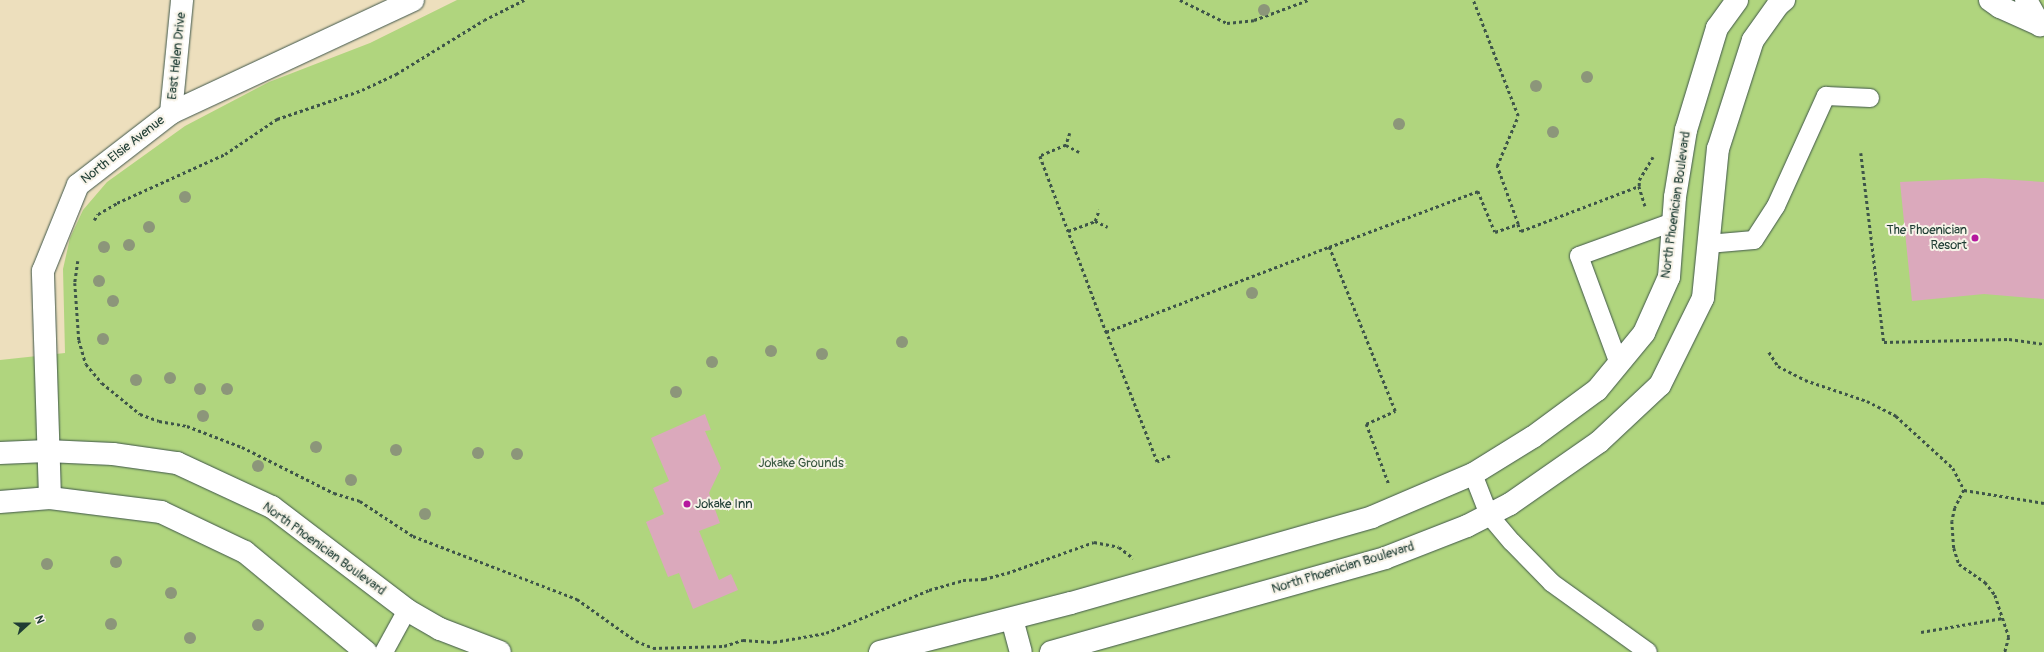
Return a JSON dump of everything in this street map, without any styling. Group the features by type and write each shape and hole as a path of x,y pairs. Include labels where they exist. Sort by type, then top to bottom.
{"street":[{"name":"East Helen Drive","path":"171,113 182,0"},
{"name":"North Elsie Avenue","path":"50,498 47,451 43,271 78,185 171,113 413,0"},
{"name":"North Phoenician Boulevard","path":"880,652 1012,619 1372,517 1473,474 1533,437 1597,390 1644,333 1669,278 1673,222 1686,130 1717,28 1737,0"},
{"name":"North Phoenician Boulevard","path":"1051,652 1385,558 1489,515 1510,504 1599,442 1660,385 1704,298 1718,149 1753,40 1778,5 1784,0"},
{"path":"1990,0 2000,7 2040,24 2026,0"},
{"name":"North Phoenician Boulevard","path":"0,453 47,451 112,454 177,463 272,507 407,610 440,629 500,652"},
{"path":"0,502 50,498 161,512 245,552 366,652"},
{"path":"1012,619 1021,652"}],"lane":[{"path":"1708,244 1754,240 1776,206 1826,96 1870,98"},
{"path":"1619,364 1579,256 1673,222"},
{"path":"1473,474 1489,515 1512,542 1552,583 1648,652"},
{"path":"384,652 407,610"}],"path":[{"path":"90,226 98,214 117,203 225,154 277,119 362,90 396,74 484,20 524,0"},
{"path":"1180,0 1227,22 1254,20 1308,0"},
{"path":"1473,0 1518,116 1497,166 1521,231 1639,186"},
{"path":"1070,133 1066,145 1040,156 1106,332 1157,462 1170,456"},
{"path":"1066,145 1079,152"},
{"path":"1861,153 1884,342 2009,339 2044,344"},
{"path":"1647,212 1639,186 1639,180 1655,155"},
{"path":"1106,332 1478,191 1495,232 1518,224"},
{"path":"1096,221 1099,210"},
{"path":"1068,231 1096,221 1108,227"},
{"path":"1329,247 1395,411 1366,424 1390,488"},
{"path":"78,259 75,282 79,340 86,364 102,383 140,414 159,421 187,426 242,447 334,493 360,501 413,536 577,599 636,641 653,648 724,646 743,640 774,642 826,633 929,590 962,580 984,579 1006,573 1094,542 1119,547 1132,556 1134,561"},
{"path":"1768,352 1778,366 1805,380 1867,401 1896,416 1953,468 1964,490"},
{"path":"1964,490 2044,503"},
{"path":"1964,490 1955,508 1952,521 1954,548 1959,564 1985,582 1994,595 2009,637 2005,652"},
{"path":"1921,632 2003,618"}],"green space":[{"name":"The Phoenician Resort","path":"457,0 2044,0 2044,652 0,652 0,360 65,353 63,269 70,238 83,210 107,182 185,126 269,82 370,43"}],"building":[{"name":"The Phoenician Resort","path":"1985,178 2044,182 2044,299 1984,294 1912,301 1900,182"},
{"name":"Jokake Inn","path":"705,414 711,430 705,431 721,468 709,493 720,523 699,531 719,580 731,574 738,590 693,609 679,573 668,577 646,522 664,514 653,488 669,481 651,438"}],"place":[{"name":"The Phoenician Resort","path":"1975,238"},
{"name":"Jokake Inn","path":"687,504"}],"park label":[{"name":"Jokake Grounds","path":"801,463"}]}
